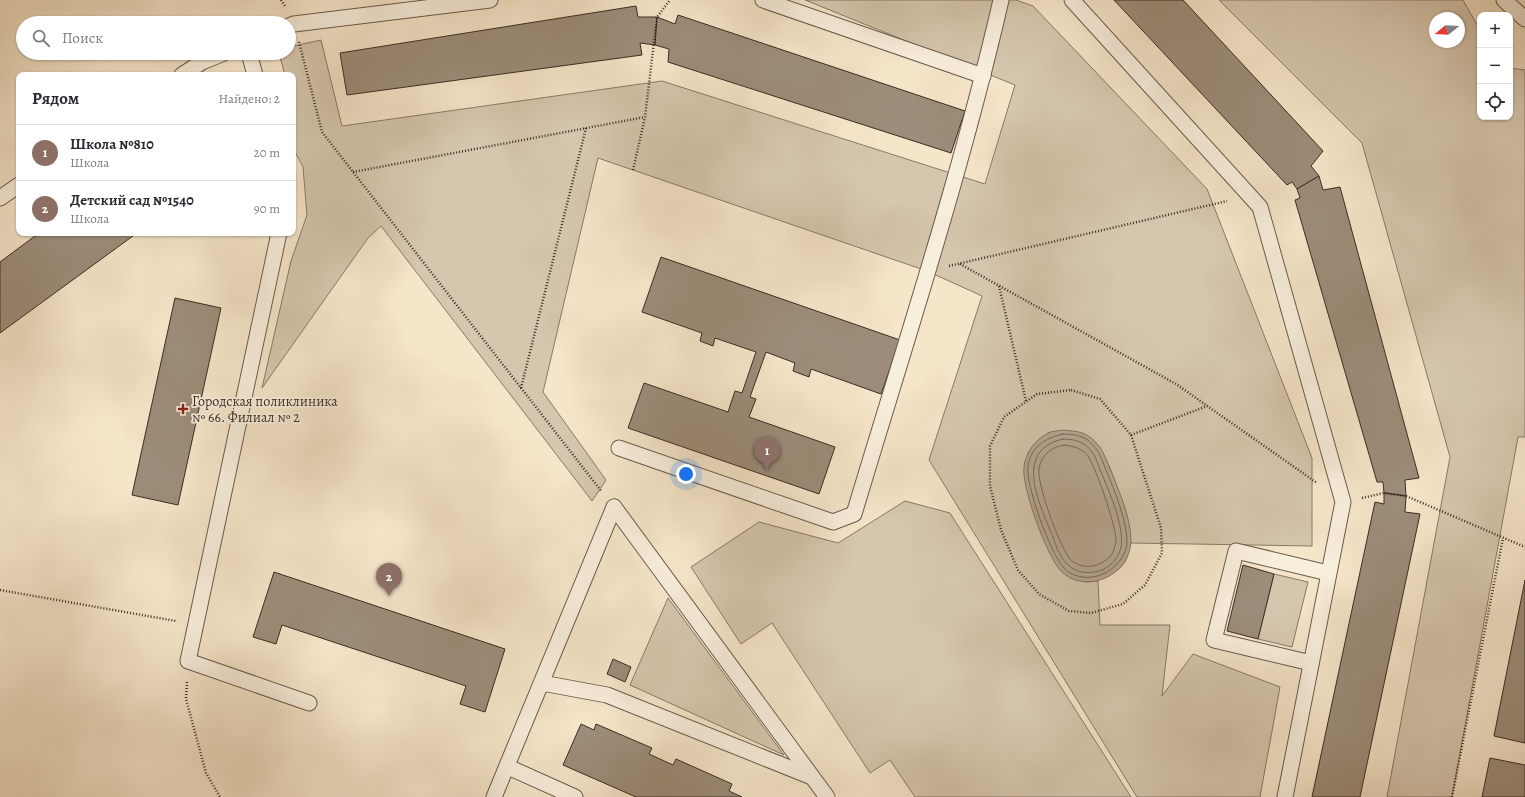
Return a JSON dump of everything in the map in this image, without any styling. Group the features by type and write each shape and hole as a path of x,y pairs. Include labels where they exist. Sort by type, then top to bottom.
{"lane":[{"path":"296,24 490,0"},
{"path":"763,0 983,76"},
{"path":"619,448 833,522 854,514 927,271 983,76 1001,0"},
{"path":"1072,0 1260,207 1343,502 1328,573 1286,797"},
{"path":"1504,0 1525,19"},
{"path":"187,72 207,60"},
{"path":"251,60 254,72"},
{"path":"0,198 16,187"},
{"path":"278,236 188,661 310,703"},
{"path":"494,797 508,767 614,507"},
{"path":"614,507 827,797"},
{"path":"1311,663 1214,640 1236,551 1328,573"},
{"path":"542,683 607,695 812,777"},
{"path":"508,767 575,797"}],"path":[{"path":"634,170 645,117 657,17 670,0"},
{"path":"296,42 322,132 614,507"},
{"path":"353,172 645,117"},
{"path":"521,388 586,128"},
{"path":"927,271 1250,195"},
{"path":"960,264 1176,384 1317,483"},
{"path":"999,286 1026,401"},
{"path":"1071,390 1100,399 1131,435 1161,528 1162,553 1145,585 1123,604 1091,613 1069,611 1039,594 1018,570 1001,530 990,486 990,446 1004,417 1026,401 1037,394 1071,390"},
{"path":"1131,435 1207,405"},
{"path":"1384,493 1406,496 1525,547"},
{"path":"1452,797 1503,538"},
{"path":"0,590 196,624"},
{"path":"188,661 186,699 206,774 220,797"}],"shaded area":[{"path":"805,0 1016,0 1033,6 1207,189 1312,458 1312,546 1131,543 1122,503 1111,471 1105,456 1098,445 1091,438 1077,435 1048,433 1037,441 1028,453 1086,582 1098,581 1100,625 1170,625 1162,696 1193,654 1280,687 1260,797 1137,797 929,460 982,296 927,271 598,158 543,392 606,480 592,501 381,226 368,238 262,388 291,261 307,215 303,167 296,154 296,72 284,72 281,60 296,60 296,45 321,40 342,126 662,81 985,184 1015,85"},
{"path":"1219,0 1463,0 1477,25 1477,120 1513,120 1513,68 1525,70 1525,437 1518,437 1452,797 1387,797 1450,457 1362,143"},
{"path":"905,501 950,513 1131,797 915,797 890,760 870,773 772,623 741,644 691,567 759,522 838,543"},
{"path":"1274,574 1308,582 1292,647 1258,639"},
{"path":"668,598 784,755 630,685"}],"water":[{"path":"1063,430 1085,434 1100,447 1121,495 1127,514 1131,544 1129,552 1125,562 1119,569 1104,579 1086,582 1069,577 1061,571 1055,563 1042,537 1031,505 1024,476 1026,457 1039,439 1048,433"}],"building":[{"path":"1114,0 1183,0 1323,151 1311,166 1319,176 1297,189 1292,182 1287,185"},
{"path":"636,6 638,17 657,17 655,45 640,43 642,55 347,95 340,53"},
{"path":"678,15 965,111 951,153 668,62 669,49 655,45 657,17 675,24"},
{"path":"1319,176 1323,190 1340,187 1419,478 1405,480 1406,496 1384,493 1383,482 1377,482 1295,200 1300,198 1297,189"},
{"path":"35,236 133,236 0,333 0,262"},
{"path":"661,257 900,340 881,394 811,369 809,377 793,371 795,363 766,352 750,397 756,399 749,417 835,447 819,494 628,428 644,383 728,412 735,391 742,393 756,352 715,338 713,346 700,341 702,333 642,312"},
{"path":"175,298 221,308 178,505 132,495"},
{"path":"1384,493 1406,496 1405,512 1420,514 1360,797 1312,797 1375,502 1384,504"},
{"path":"1243,565 1274,574 1258,639 1227,631"},
{"path":"274,572 505,649 485,712 460,704 466,686 282,625 276,644 253,637"},
{"path":"1525,580 1525,743 1494,736"},
{"path":"613,659 631,667 625,682 607,674"},
{"path":"581,724 594,730 596,724 652,748 649,754 673,765 676,759 732,784 729,791 742,797 636,797 563,765"},
{"path":"1490,758 1525,765 1525,797 1482,797"}],"place":[{"name":"Городская поликлиника № 66. Филиал № 2","path":"183,409"},
{"name":"Школа №810","path":"767,470"},
{"name":"Детский сад №1540","path":"389,596"}]}
